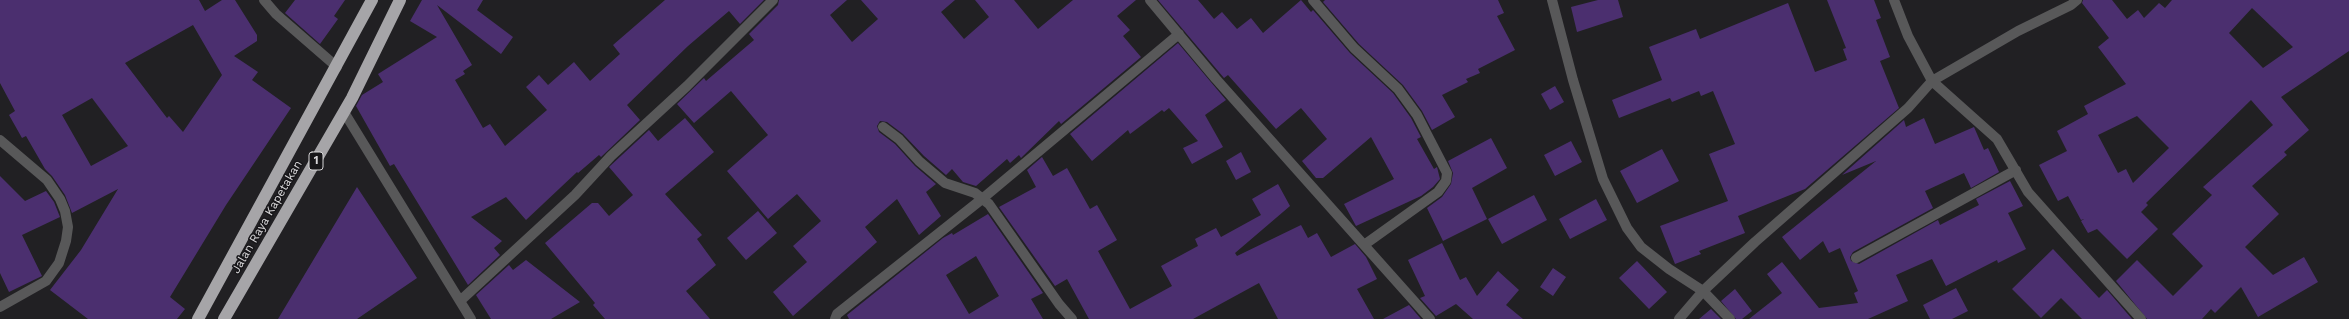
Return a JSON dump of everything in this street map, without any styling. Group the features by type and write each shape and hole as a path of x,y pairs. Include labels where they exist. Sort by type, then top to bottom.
{"highway":[{"name":"Jalan Raya Kapetakan","path":"198,319 372,0"},
{"name":"Jalan Raya Kapetakan","path":"224,319 344,112 400,0"}],"street":[{"path":"264,0 276,14 336,67"},
{"path":"460,301 576,195 611,156 687,86 773,0"},
{"path":"1150,0 1216,79 1430,319"},
{"path":"1313,0 1354,48 1398,89 1417,115 1447,173 1446,181 1438,192 1364,245"},
{"path":"1552,0 1573,80 1600,172 1627,228 1641,247 1669,269 1703,291 1730,319"},
{"path":"1894,0 1908,36 1932,81 1997,139 2028,192 2140,319"},
{"path":"1679,319 1703,291 1756,242 1908,108 1932,81 2018,31 2071,6 2077,0"},
{"path":"835,319 837,314 982,199 1179,34"},
{"path":"344,112 472,319"},
{"path":"883,127 899,139 919,161 945,183 975,193 982,199 1010,232 1059,304 1072,319"},
{"path":"0,140 47,180 60,199 65,211 68,227 66,241 59,263 46,281 0,307"},
{"path":"1856,258 2016,170"}],"building":[{"path":"0,0 199,0 205,11 222,0 235,0 257,35 257,41 234,56 258,72 252,80 291,108 226,205 170,297 185,309 177,319 88,319 50,290 81,250 118,189 72,213 65,195 52,176 45,169 26,136 22,138 9,115 15,111 0,83","holes":["193,25 222,75 183,132 169,116 167,118 125,63","92,98 128,146 91,166 62,115"]},
{"path":"295,0 345,0 334,16 338,19 320,44 285,13"},
{"path":"422,0 483,0 477,10 513,37 501,54 437,5 472,65 463,71 465,74 455,80 483,128 490,124 505,146 547,110 526,87 539,75 548,85 574,62 590,81 620,54 613,45 665,0 764,0 740,24 729,11 688,46 627,105 640,120 601,157 599,155 578,173 577,172 526,220 506,197 471,217 502,241 494,248 500,255 468,285 394,164 390,166 356,106 362,95 383,82 378,74 437,37 410,21"},
{"path":"779,0 847,0 830,15 852,42 878,19 861,0 955,0 941,12 964,39 989,17 975,0 1014,0 1038,29 1073,0 1136,0 1117,16 1130,30 1123,36 1141,57 1061,124 1059,121 1021,158 1019,155 1010,163 1007,159 976,186 963,182 952,169 946,175 924,156 903,134 887,122 880,121 877,126 879,132 895,144 915,166 936,184 926,192 941,216 919,235 897,199 865,227 877,242 793,316 773,292 807,262 793,246 821,221 797,194 768,219 727,171 768,135 731,91 694,123 677,104 704,78 706,81 754,40 749,34 778,5"},
{"path":"1158,0 1198,0 1214,19 1222,12 1237,29 1251,18 1263,33 1301,0 1311,12 1313,10 1350,53 1393,93 1411,118 1421,137 1417,139 1434,169 1437,167 1440,179 1433,187 1421,196 1356,226 1344,204 1394,179 1371,137 1323,178 1316,178 1302,161 1327,139 1301,108 1276,129 1228,75 1224,78"},
{"path":"1325,0 1498,0 1504,13 1497,16 1515,50 1478,69 1480,73 1466,79 1468,82 1442,95 1455,117 1432,130 1422,111 1403,85 1359,44 1323,2"},
{"path":"1598,0 1618,0 1623,17 1577,32 1571,7"},
{"path":"1827,0 1874,0 1881,18 1876,20 1890,57 1880,61 1899,108 1805,189 1738,216 1745,233 1699,251 1701,254 1675,264 1660,226 1728,201 1709,154 1735,144 1713,91 1701,96 1699,91 1672,102 1670,98 1619,118 1612,100 1662,80 1649,47 1696,29 1700,39 1788,3 1815,72 1847,60 1843,49 1846,48"},
{"path":"2083,0 2112,0 2127,19 2138,10 2144,18 2159,3 2165,8 2172,0 2349,0 2349,51 2281,97 2309,130 2284,152 2287,155 2252,186 2279,214 2245,247 2273,275 2304,257 2318,282 2258,317 2241,287 2215,313 2211,309 2202,319 2147,319 2116,281 2137,260 2173,296 2203,266 2172,234 2212,195 2203,187 2273,125 2251,100 2146,203 2148,205 2141,212 2158,229 2127,259 2097,229 2088,233 2081,221 2084,219 2081,220 2068,196 2058,201 2039,165 2067,151 2057,131 2088,114 2084,106 2126,84 2098,47 2109,38 2082,3","holes":["2252,8 2293,47 2263,68 2229,33","2137,116 2169,148 2133,183 2126,169 2118,173 2098,135"]},
{"path":"1178,43 1226,100 1205,115 1223,147 1192,164 1183,148 1198,141 1169,108 1164,112 1162,110 1130,134 1128,130 1092,161 1070,134"},
{"path":"1555,86 1564,102 1550,110 1541,94"},
{"path":"685,118 714,152 665,194 702,235 697,239 716,265 686,291 710,319 605,319 593,305 595,303 545,243 592,203 598,203 609,216 633,195 609,167 649,130 658,141"},
{"path":"1924,118 1935,144 1974,127 1984,150 1988,148 1999,172 1971,188 1964,173 1925,191 1933,208 1853,252 1850,257 1851,261 1859,264 1938,220 1940,225 1979,205 1976,199 2010,181 2023,206 2008,213 2026,249 1998,263 1997,260 1946,286 1932,259 1896,275 1908,301 1868,319 1749,319 1782,293 1767,274 1782,262 1819,308 1858,303 1854,293 1858,291 1840,248 1829,253 1823,241 1800,260 1782,237 1876,161 1842,175 1904,120 1906,127"},
{"path":"1491,138 1507,168 1472,188 1487,219 1443,241 1427,208 1442,197 1451,184 1453,173 1448,161"},
{"path":"1571,141 1582,162 1555,176 1544,155"},
{"path":"1662,149 1679,181 1637,203 1620,171"},
{"path":"1241,152 1251,172 1236,180 1226,161"},
{"path":"1042,157 1053,176 1067,168 1090,209 1097,205 1117,240 1098,251 1130,309 1172,286 1161,266 1198,246 1195,239 1216,228 1221,237 1261,215 1252,199 1278,184 1290,206 1235,253 1237,256 1301,225 1308,238 1317,233 1331,257 1355,244 1366,257 1377,279 1357,289 1374,319 1278,319 1259,283 1193,319 1089,319 1067,279 1055,286 999,207 1036,187 1027,170"},
{"path":"0,176 25,201 46,191 54,202 60,217 22,235 42,276 9,292 0,273"},
{"path":"357,187 417,278 357,319 278,319"},
{"path":"1534,195 1547,220 1502,244 1488,219"},
{"path":"1596,199 1607,220 1570,239 1559,219"},
{"path":"758,211 777,233 746,260 727,238"},
{"path":"988,214 1043,293 1031,299 1043,319 849,319 847,315 943,238 952,233 953,235","holes":["976,256 999,296 969,314 946,275"]},
{"path":"1442,243 1460,280 1466,277 1477,296 1498,271 1519,290 1506,305 1523,319 1473,319 1456,304 1436,316 1420,298 1425,296 1408,260"},
{"path":"2053,249 2099,298 2107,290 2132,319 2082,319 2061,298 2041,318 2012,289"},
{"path":"526,260 580,302 551,319 491,319 476,295 509,265 513,270"},
{"path":"1637,261 1667,292 1649,309 1619,278"},
{"path":"1553,268 1566,277 1553,296 1540,287"},
{"path":"1956,288 1968,311 1952,319 1930,319 1923,305"},
{"path":"1735,289 1752,311 1742,319 1736,319 1721,301"},
{"path":"1409,305 1421,319 1383,319"},
{"path":"1711,309 1721,319 1699,319"}]}
